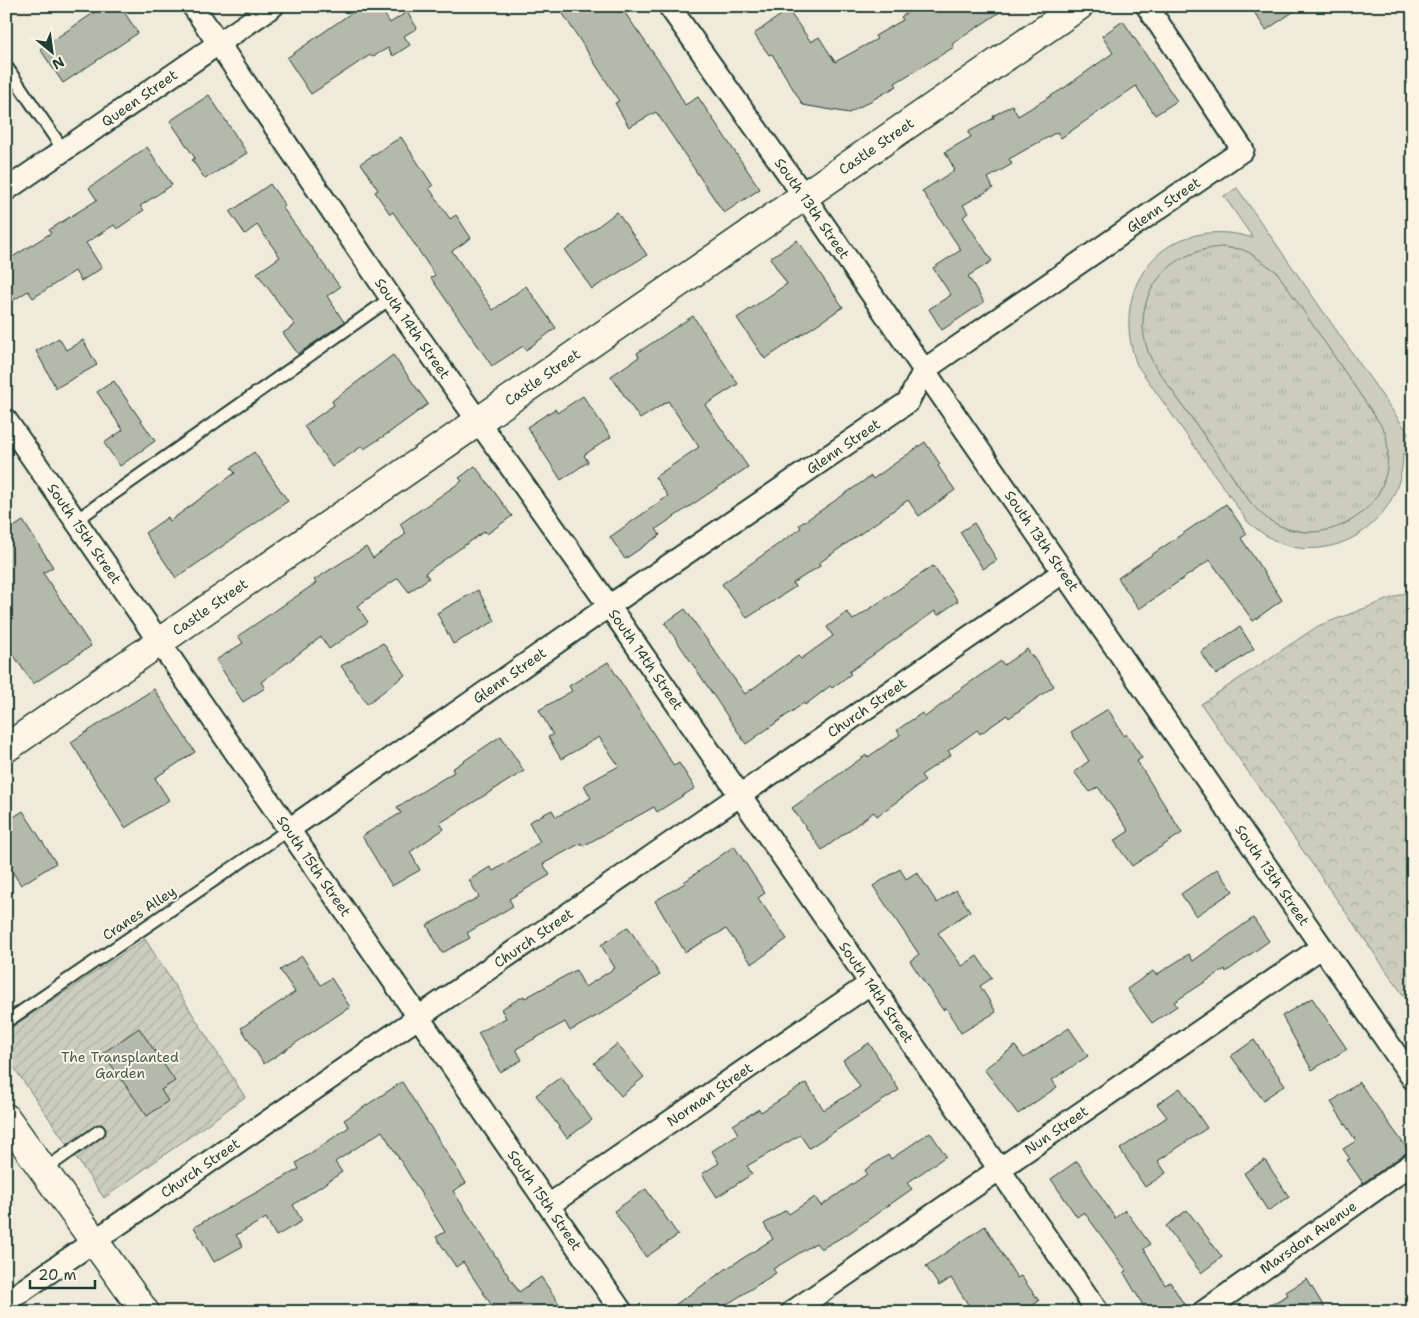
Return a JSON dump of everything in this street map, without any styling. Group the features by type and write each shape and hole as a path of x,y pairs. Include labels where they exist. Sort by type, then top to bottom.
{"street":[{"name":"South 14th Street","path":"193,6 391,298 609,606 1098,1312"},
{"name":"Queen Street","path":"6,190 273,6"},
{"name":"South 13th Street","path":"669,6 804,196 1413,1079"},
{"name":"Castle Street","path":"6,748 1079,6"},
{"name":"Glenn Street","path":"288,830 609,606 908,402 924,370 1243,150 1147,6"},
{"name":"South 15th Street","path":"6,420 622,1312"},
{"name":"Church Street","path":"6,1302 1062,572"},
{"name":"Nun Street","path":"792,1312 1322,947"},
{"name":"Norman Street","path":"549,1205 871,984"},
{"path":"6,1118 96,1240 145,1312"},
{"name":"Marsdon Avenue","path":"1203,1312 1413,1163"}],"lane":[{"path":"6,66 64,151"},
{"path":"75,521 391,298"},
{"name":"Cranes Alley","path":"6,1022 288,830"},
{"path":"44,1170 99,1131"}],"green space":[{"path":"1237,188 1413,440 1413,467 1403,453 1401,473 1395,492 1385,509 1372,524 1357,535 1339,544 1320,548 1292,547 1272,539 1248,522 1137,365 1130,335 1130,307 1138,282 1151,261 1171,245 1195,235 1222,233 1253,238 1224,196","holes":["1221,247 1241,249 1277,272 1385,431 1388,453 1383,485 1372,503 1364,511 1342,525 1318,532 1305,532 1281,526 1262,515 1244,494 1156,368 1146,347 1143,326 1145,306 1152,288 1164,272 1179,260 1199,251"]},
{"path":"1221,247 1241,249 1250,253 1277,272 1385,431 1388,453 1383,485 1372,503 1364,511 1342,525 1318,532 1305,532 1281,526 1263,515 1246,496 1156,368 1146,347 1143,326 1145,306 1152,288 1164,272 1179,260 1199,251"},
{"path":"1413,590 1413,1009 1201,704 1318,626"},
{"name":"The Transplanted Garden","path":"145,939 245,1097 104,1198 6,1056 6,1031"}],"building":[{"path":"104,6 120,6 138,33 63,83 40,49"},
{"path":"361,6 379,6 390,23 407,12 417,28 404,36 410,45 393,56 388,48 372,57 370,55 311,94 287,58"},
{"path":"558,6 620,6 668,74 685,105 698,97 760,189 724,213 656,112 629,127 615,103 619,101"},
{"path":"917,6 1009,6 952,44 954,47 895,83 897,86 849,113 803,105 772,54 769,55 754,34 788,10 811,42 819,37 835,62 877,39 875,36 903,20 901,17"},
{"path":"1250,6 1302,6 1266,30"},
{"path":"1123,21 1177,101 1155,115 1136,86 1061,138 1057,132 1009,159 1012,164 988,178 993,188 963,205 968,213 963,217 992,261 968,276 984,302 942,330 929,309 951,295 933,268 961,250 922,191 955,170 945,152 971,137 968,132 994,118 993,116 1012,105 1018,116 1064,88 1113,53 1102,36"},
{"path":"209,95 247,153 205,179 192,160 195,158 170,121"},
{"path":"401,137 433,186 429,188 450,219 456,215 471,238 452,251 493,310 526,286 556,328 526,350 523,346 492,366 431,278 435,275 393,212 390,214 375,192 378,190 361,163"},
{"path":"147,147 172,185 140,206 144,210 117,229 114,225 86,243 102,268 81,281 75,271 33,298 28,291 6,305 6,261 51,233 49,230 97,200 89,188"},
{"path":"270,184 285,205 282,207 340,287 327,296 344,322 298,354 283,333 295,325 257,273 280,257 257,225 245,234 230,212"},
{"path":"617,212 647,255 592,289 565,251"},
{"path":"797,240 843,307 765,359 737,318 787,284 770,258"},
{"path":"693,316 738,384 705,405 748,467 656,529 660,535 625,559 610,537 668,496 655,477 699,447 668,401 640,419 611,376 639,357 637,353"},
{"path":"59,338 66,350 83,340 97,365 56,388 36,351"},
{"path":"393,355 428,404 390,432 364,449 362,446 332,467 304,426 334,405 332,401"},
{"path":"114,381 155,441 120,466 104,443 123,430 97,392"},
{"path":"583,396 611,437 584,455 588,462 561,480 527,427 555,409 557,413"},
{"path":"925,442 940,464 938,466 955,490 919,516 908,500 819,563 820,566 793,583 795,587 747,618 722,584 801,528 799,525 871,476 873,479"},
{"path":"254,452 288,501 176,578 145,533 168,517 170,521 235,473 231,468"},
{"path":"475,466 512,516 487,534 485,531 425,573 429,578 409,592 398,578 357,606 368,622 329,649 321,637 261,682 265,688 243,702 216,660 243,643 238,636 316,583 314,580 366,547 373,558 406,534 400,524 462,481 459,478"},
{"path":"1226,504 1247,534 1241,538 1282,600 1253,621 1210,560 1139,609 1118,578"},
{"path":"23,521 53,567 43,573 91,646 33,684 6,644 6,532"},
{"path":"974,523 997,560 983,569 960,532"},
{"path":"933,566 958,601 938,615 935,611 849,672 851,674 832,688 830,686 746,744 665,623 685,609 745,694 798,656 801,659 833,636 827,627 847,612 853,620"},
{"path":"478,590 495,621 453,644 437,613"},
{"path":"1240,627 1254,649 1216,675 1201,652"},
{"path":"383,643 405,675 367,704 341,666"},
{"path":"1027,649 1054,686 1009,718 1007,715 980,734 977,730 948,751 951,755 921,775 925,781 877,816 874,812 822,850 792,808 866,755 868,757 900,735 897,730 922,713 925,717 952,695 1001,661 1004,665"},
{"path":"608,662 674,766 679,763 695,788 657,812 654,807 583,846 581,843 543,864 550,875 509,899 513,906 467,933 470,938 442,953 427,925 479,897 469,880 490,867 493,871 540,842 529,822 552,810 556,817 591,798 584,785 619,766 599,737 561,759 548,737 553,735 539,710 572,691 569,686"},
{"path":"154,689 195,752 155,778 169,800 125,828 71,742"},
{"path":"1108,709 1124,736 1126,734 1142,758 1137,761 1182,833 1132,866 1114,841 1129,831 1098,787 1090,792 1074,772 1089,761 1071,732"},
{"path":"501,736 524,771 440,823 444,829 410,852 420,870 392,886 362,836 401,813 397,807 454,772 452,769"},
{"path":"23,811 56,863 21,885 6,862 6,822"},
{"path":"734,846 765,893 758,898 787,939 752,964 726,929 685,952 655,901 685,883"},
{"path":"900,869 906,879 917,872 937,903 956,890 970,911 938,933 962,966 977,956 992,978 980,986 996,1012 961,1033 946,1008 943,1010 910,961 919,954 873,886"},
{"path":"1217,869 1233,891 1196,916 1181,894"},
{"path":"1253,918 1269,941 1226,972 1225,969 1174,1002 1177,1006 1152,1023 1127,989 1153,971 1156,975 1189,954 1193,961"},
{"path":"628,927 660,975 602,1013 570,1031 565,1022 516,1049 522,1060 500,1072 478,1033 506,1018 501,1009 576,970 585,987 615,968 601,945"},
{"path":"302,956 321,985 331,978 350,1007 264,1064 241,1028 295,992 280,970"},
{"path":"1312,998 1347,1049 1312,1070 1282,1016"},
{"path":"139,1028 175,1081 161,1090 168,1101 147,1116 103,1053"},
{"path":"1069,1028 1088,1056 1052,1080 1057,1087 1018,1114 984,1069 1015,1046 1024,1058"},
{"path":"1254,1040 1285,1085 1263,1100 1231,1056"},
{"path":"869,1043 899,1090 809,1148 800,1135 747,1166 752,1174 717,1197 702,1174 719,1163 712,1151 738,1134 733,1125 759,1109 761,1112 806,1083 824,1110 860,1087 843,1060"},
{"path":"617,1044 644,1077 621,1096 594,1063"},
{"path":"561,1077 592,1120 567,1138 536,1095"},
{"path":"402,1082 466,1183 453,1191 519,1292 541,1277 565,1312 496,1312 463,1262 456,1267 436,1237 445,1232 382,1131 335,1162 342,1172 293,1205 302,1221 276,1236 266,1218 236,1235 243,1246 214,1262 194,1227 299,1169 296,1163 349,1127 344,1120"},
{"path":"1359,1082 1409,1151 1363,1183 1347,1160 1350,1159 1343,1149 1356,1141 1331,1102"},
{"path":"1180,1088 1207,1128 1158,1161 1166,1173 1145,1187 1120,1149 1167,1117 1157,1104"},
{"path":"930,1132 946,1156 907,1183 912,1189 849,1233 821,1249 816,1243 773,1269 776,1273 715,1312 665,1312 773,1239 764,1224 786,1210 789,1214 815,1197 821,1206 867,1174 865,1170 888,1155 891,1159"},
{"path":"1265,1160 1289,1197 1268,1211 1244,1173"},
{"path":"1077,1161 1115,1218 1125,1210 1150,1244 1144,1249 1165,1285 1170,1282 1185,1306 1174,1312 1147,1312 1124,1273 1127,1271 1084,1212 1077,1217 1051,1179"},
{"path":"646,1189 678,1235 646,1257 614,1211"},
{"path":"1187,1210 1222,1257 1201,1273 1166,1226"},
{"path":"985,1226 1017,1278 1021,1276 1039,1301 1023,1312 973,1312 951,1278 939,1286 926,1266"},
{"path":"1307,1279 1327,1312 1258,1312 1288,1295 1286,1292"}]}
